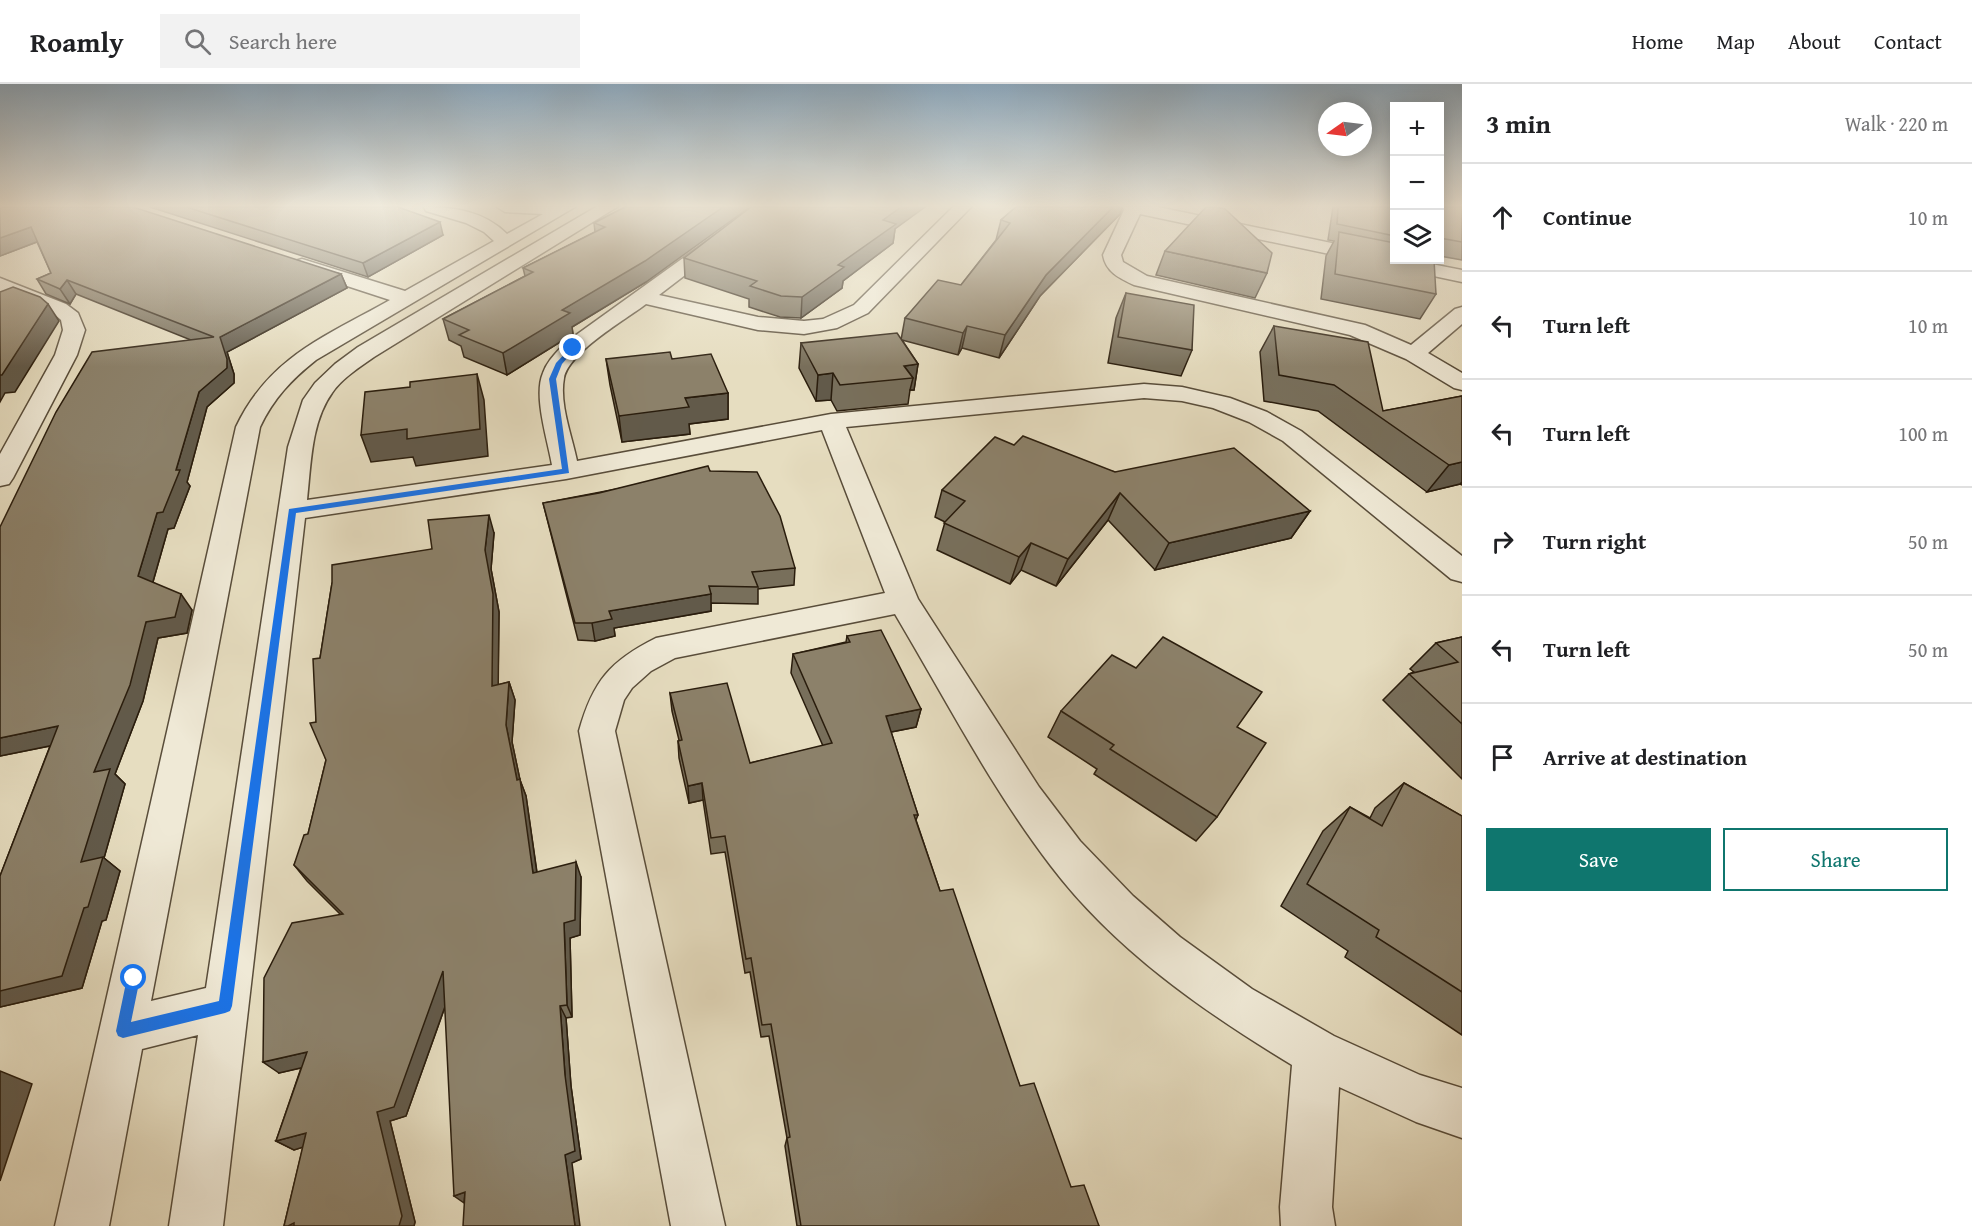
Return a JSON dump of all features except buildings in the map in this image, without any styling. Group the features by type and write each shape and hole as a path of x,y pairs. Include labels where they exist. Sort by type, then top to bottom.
{"street":[{"path":"286,260 405,298"},
{"path":"82,1226 248,427 259,401 279,377 317,349 474,260"},
{"path":"196,1226 292,511 310,410 323,389 342,369 366,352 520,260"},
{"path":"566,471 553,395 552,379 559,363 573,348 693,260"},
{"path":"643,297 770,325 797,327 824,325 846,318 861,309 910,260"},
{"path":"1113,260 1114,264 1125,273 1162,287 1337,324 1376,337 1414,354 1462,383"},
{"path":"1386,260 1462,276"},
{"path":"0,284 59,308 71,317 74,330 66,355 0,478"},
{"path":"1414,354 1462,313"},
{"path":"292,511 566,471 831,421 1144,391 1182,394 1221,403 1258,417 1292,436 1462,572"},
{"path":"831,421 903,602 1026,799 1066,854 1118,910 1165,952 1236,1005 1317,1053 1416,1098 1462,1113"},
{"path":"698,1226 597,731 603,704 618,679 641,660 668,647 903,602"},
{"path":"123,1031 225,1006"},
{"path":"1308,1226 1306,1207 1317,1053"}],"route":[{"path":"134,978 123,1031 225,1006 292,511 566,471 552,379 559,363 573,348"}]}
